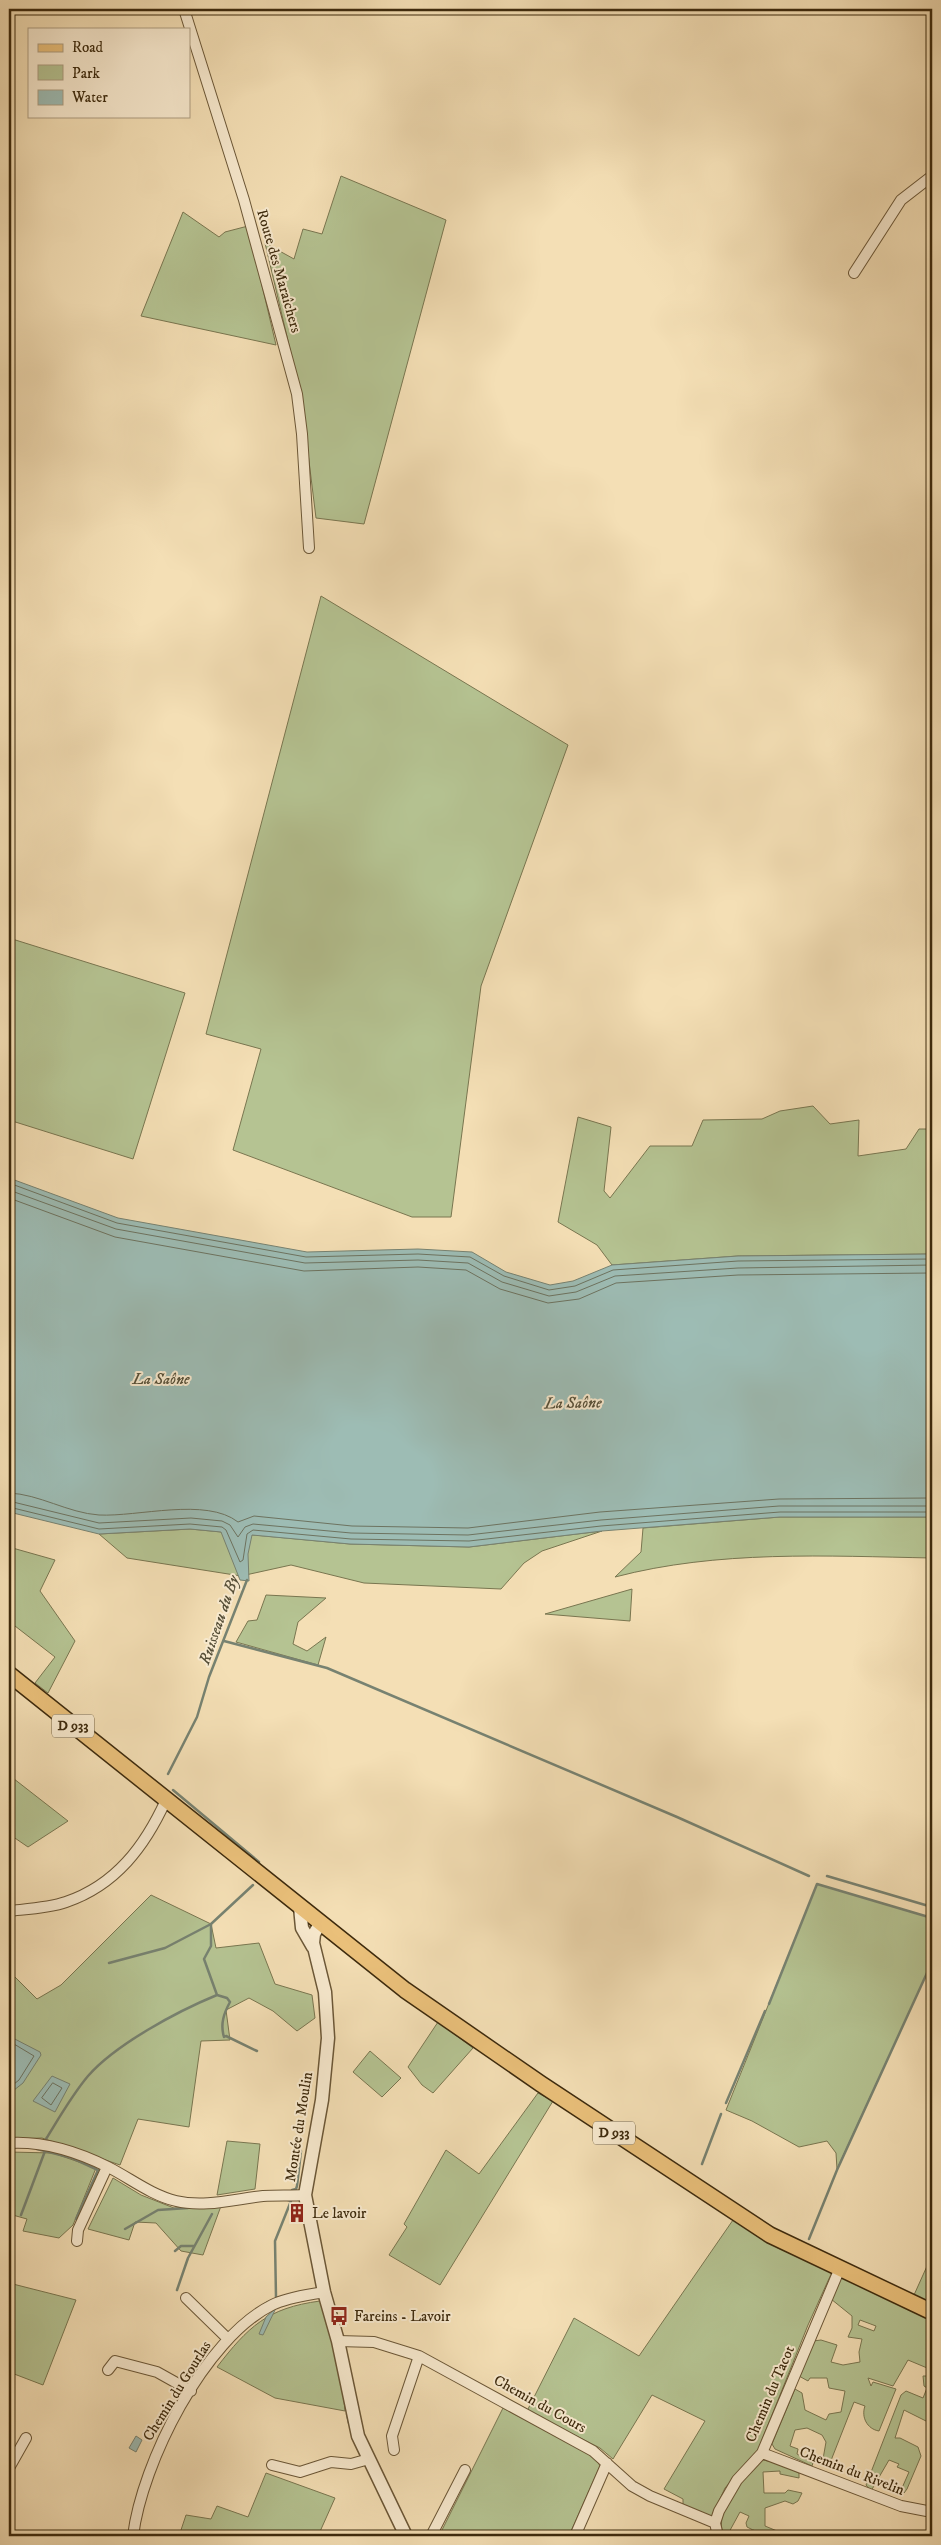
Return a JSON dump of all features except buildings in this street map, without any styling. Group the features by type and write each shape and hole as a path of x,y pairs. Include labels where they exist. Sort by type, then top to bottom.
{"main road":[{"name":"D 933","path":"9,1674 405,1990 688,2182 770,2235 932,2312"}],"street":[{"name":"Route des Maraîchers","path":"184,9 190,28"},
{"name":"Route des Maraîchers","path":"190,28 244,200 296,394 302,434 308,548"},
{"path":"854,273 901,200 932,176"},
{"path":"9,1912 64,1903 87,1894 111,1878 132,1858 152,1830 166,1800"},
{"name":"Montée du Moulin","path":"300,1907 302,1928 313,1947 325,1992 328,2038 322,2100 305,2196 324,2292 338,2341 358,2436 406,2536"},
{"path":"313,1947 314,1934 320,1924"},
{"path":"9,2143 30,2142 83,2157 107,2167 158,2195 176,2201 196,2204 264,2196 305,2196"},
{"path":"77,2241 78,2230 107,2167"},
{"name":"Chemin du Tacot","path":"715,2523 730,2489 762,2453 840,2268"},
{"name":"Chemin du Gourlas","path":"133,2536 136,2512 154,2457 191,2391 228,2338 273,2304 324,2292"},
{"path":"186,2298 228,2338"},
{"name":"Chemin du Cours","path":"338,2341 374,2342 418,2356 601,2456 632,2486 650,2496 715,2523"},
{"path":"394,2450 392,2436 418,2356"},
{"path":"108,2370 116,2361 144,2366 191,2391"},
{"path":"9,2468 26,2438"},
{"name":"Chemin du Rivelin","path":"762,2453 895,2504 932,2512"},
{"path":"272,2465 300,2472 331,2462 351,2464 368,2459"},
{"path":"575,2536 607,2463"},
{"path":"430,2536 465,2470"},
{"path":"715,2523 717,2536"}],"green space":[{"path":"341,176 446,220 364,524 316,518 301,396 265,243 294,259 303,229 322,234"},
{"path":"183,212 219,237 225,232 248,226 276,345 141,316"},
{"path":"321,596 568,745 481,986 451,1217 412,1217 233,1150 261,1049 206,1034"},
{"path":"9,938 185,993 133,1159 9,1120"},
{"path":"813,1106 830,1124 859,1120 858,1156 906,1149 919,1129 932,1129 932,1254 738,1256 612,1265 597,1245 558,1222 578,1117 611,1127 604,1191 610,1198 650,1146 692,1146 703,1120 762,1119 780,1111"},
{"path":"780,1517 932,1517 932,1558 812,1556 733,1559 693,1562 615,1577 641,1552 643,1528"},
{"path":"190,1529 350,1544 469,1547 602,1531 542,1551 524,1563 501,1589 364,1583 291,1565 241,1576 127,1558 99,1534"},
{"path":"9,1547 55,1560 40,1591 75,1641 48,1693 35,1683 55,1657 15,1626 9,1632"},
{"path":"632,1589 630,1621 545,1614"},
{"path":"266,1595 326,1598 298,1622 293,1644 307,1651 326,1637 318,1665 236,1642 248,1621 257,1620"},
{"path":"9,1775 68,1821 28,1847 9,1834"},
{"path":"817,1884 932,1918 932,1962 837,2169 836,2153 827,2141 799,2147 752,2121 726,2110"},
{"path":"151,1895 211,1924 216,1948 259,1943 275,1984 312,1995 315,2018 297,2031 273,2011 249,1998 226,2010 230,2040 201,2041 189,2127 138,2119 120,2165 42,2138 9,2139 9,1971 37,1999 61,1985"},
{"path":"438,2022 473,2048 433,2093 422,2085 408,2067"},
{"path":"370,2051 401,2078 382,2097 353,2072"},
{"path":"538,2093 553,2101 440,2285 389,2255 407,2227 404,2224 446,2150 479,2174"},
{"path":"227,2141 260,2144 255,2189 217,2195"},
{"path":"9,2152 53,2153 96,2168 73,2225 59,2238 23,2231 27,2219 9,2214"},
{"path":"113,2178 141,2195 174,2208 221,2206 203,2255 181,2251 156,2223 135,2222 129,2240 88,2229"},
{"path":"733,2220 778,2248 832,2272 808,2325 758,2450 725,2488 712,2516 709,2517 683,2505 683,2499 664,2489 705,2421 652,2395 613,2459 600,2448 527,2411 574,2318 639,2356"},
{"path":"932,2255 932,2303 914,2295"},
{"path":"840,2276 932,2315 932,2370 908,2360 893,2386 868,2378 871,2386 873,2382 896,2389 879,2431 871,2428 866,2422 865,2406 854,2402 830,2463 823,2459 826,2442 822,2435 807,2428 795,2430 790,2446 798,2449 797,2454 813,2463 812,2466 775,2449 772,2444 795,2389 802,2393 805,2410 826,2420 829,2414 841,2412 845,2391 829,2388 827,2378 810,2378 808,2381 799,2376 813,2341 821,2340 837,2345 831,2362 843,2365 860,2362 859,2352 862,2339 848,2337 852,2328 852,2316 831,2299","holes":["860,2320 876,2326 874,2331 858,2325"]},
{"path":"9,2283 76,2300 43,2385 9,2372"},
{"path":"320,2301 335,2340 342,2378 345,2411 275,2398 217,2367 249,2330 272,2314 302,2304"},
{"path":"923,2376 932,2376 932,2424 904,2410 895,2438 900,2438 918,2447 921,2456 907,2489 904,2493 902,2488 909,2472 897,2467 899,2464 889,2460 871,2491 866,2485 901,2395 906,2391 923,2398 927,2388 924,2386"},
{"path":"503,2408 595,2457 600,2466 569,2536 439,2536"},
{"path":"763,2460 778,2463 799,2473 799,2478 780,2474 780,2471 763,2472 764,2493 785,2493 788,2490 802,2493 798,2501 793,2504 785,2501 765,2508 765,2526 789,2536 777,2536 752,2530 747,2527 746,2523 749,2516 740,2512 728,2534 725,2532 723,2536 722,2514 731,2493 738,2483"},
{"path":"266,2473 335,2498 318,2536 179,2536 186,2515 211,2519 217,2506 248,2517"}],"water":[{"name":"La Saône","path":"9,1178 118,1218 307,1252 418,1249 472,1252 506,1272 550,1285 573,1281 612,1265 738,1256 932,1254 932,1517 780,1517 602,1531 469,1547 350,1544 252,1535 248,1554 249,1581 240,1580 221,1532 190,1529 99,1534 9,1512"},
{"path":"9,2036 40,2052 41,2055 23,2083 9,2094"},
{"path":"52,2076 70,2084 55,2112 33,2101"},
{"path":"276,2308 263,2335 259,2334 266,2317"},
{"path":"136,2436 142,2440 136,2452 129,2448"}],"waterway":[{"name":"Ruisseau du By","path":"168,1774 197,1717 209,1677 247,1580"},
{"path":"224,1641 327,1668 677,1817 809,1876"},
{"name":"Ruisseau du By","path":"173,1790 259,1862"},
{"path":"827,1876 932,1907"},
{"path":"769,2004 817,1884 932,1918"},
{"name":"Ruisseau du By","path":"217,1995 204,1959 211,1946 211,1924 253,1885"},
{"path":"109,1963 165,1948 211,1924"},
{"path":"809,2239 837,2170 932,1962"},
{"name":"Ruisseau du By","path":"217,1995 227,1998 230,2002 223,2019 224,2037 226,2036 257,2051"},
{"path":"46,2139 88,2076 114,2052 166,2019 217,1995"},
{"path":"726,2103 765,2011"},
{"name":"Ruisseau du By","path":"308,2084 308,2091"},
{"path":"702,2164 721,2114"},
{"path":"37,2149 72,2158 98,2170 76,2219"},
{"path":"21,2215 45,2151"},
{"name":"Ruisseau du By","path":"292,2190 296,2189 297,2186 301,2151"},
{"name":"Ruisseau du By","path":"276,2297 275,2241 291,2201 288,2200"},
{"path":"125,2229 158,2210 188,2208"},
{"path":"177,2290 188,2258 212,2214"},
{"path":"175,2251 181,2246 194,2246"},
{"path":"246,2317 268,2302"},
{"path":"347,2414 349,2423"}],"place":[{"name":"Le lavoir","path":"297,2213"},
{"name":"Fareins - Lavoir","path":"339,2316"}]}
